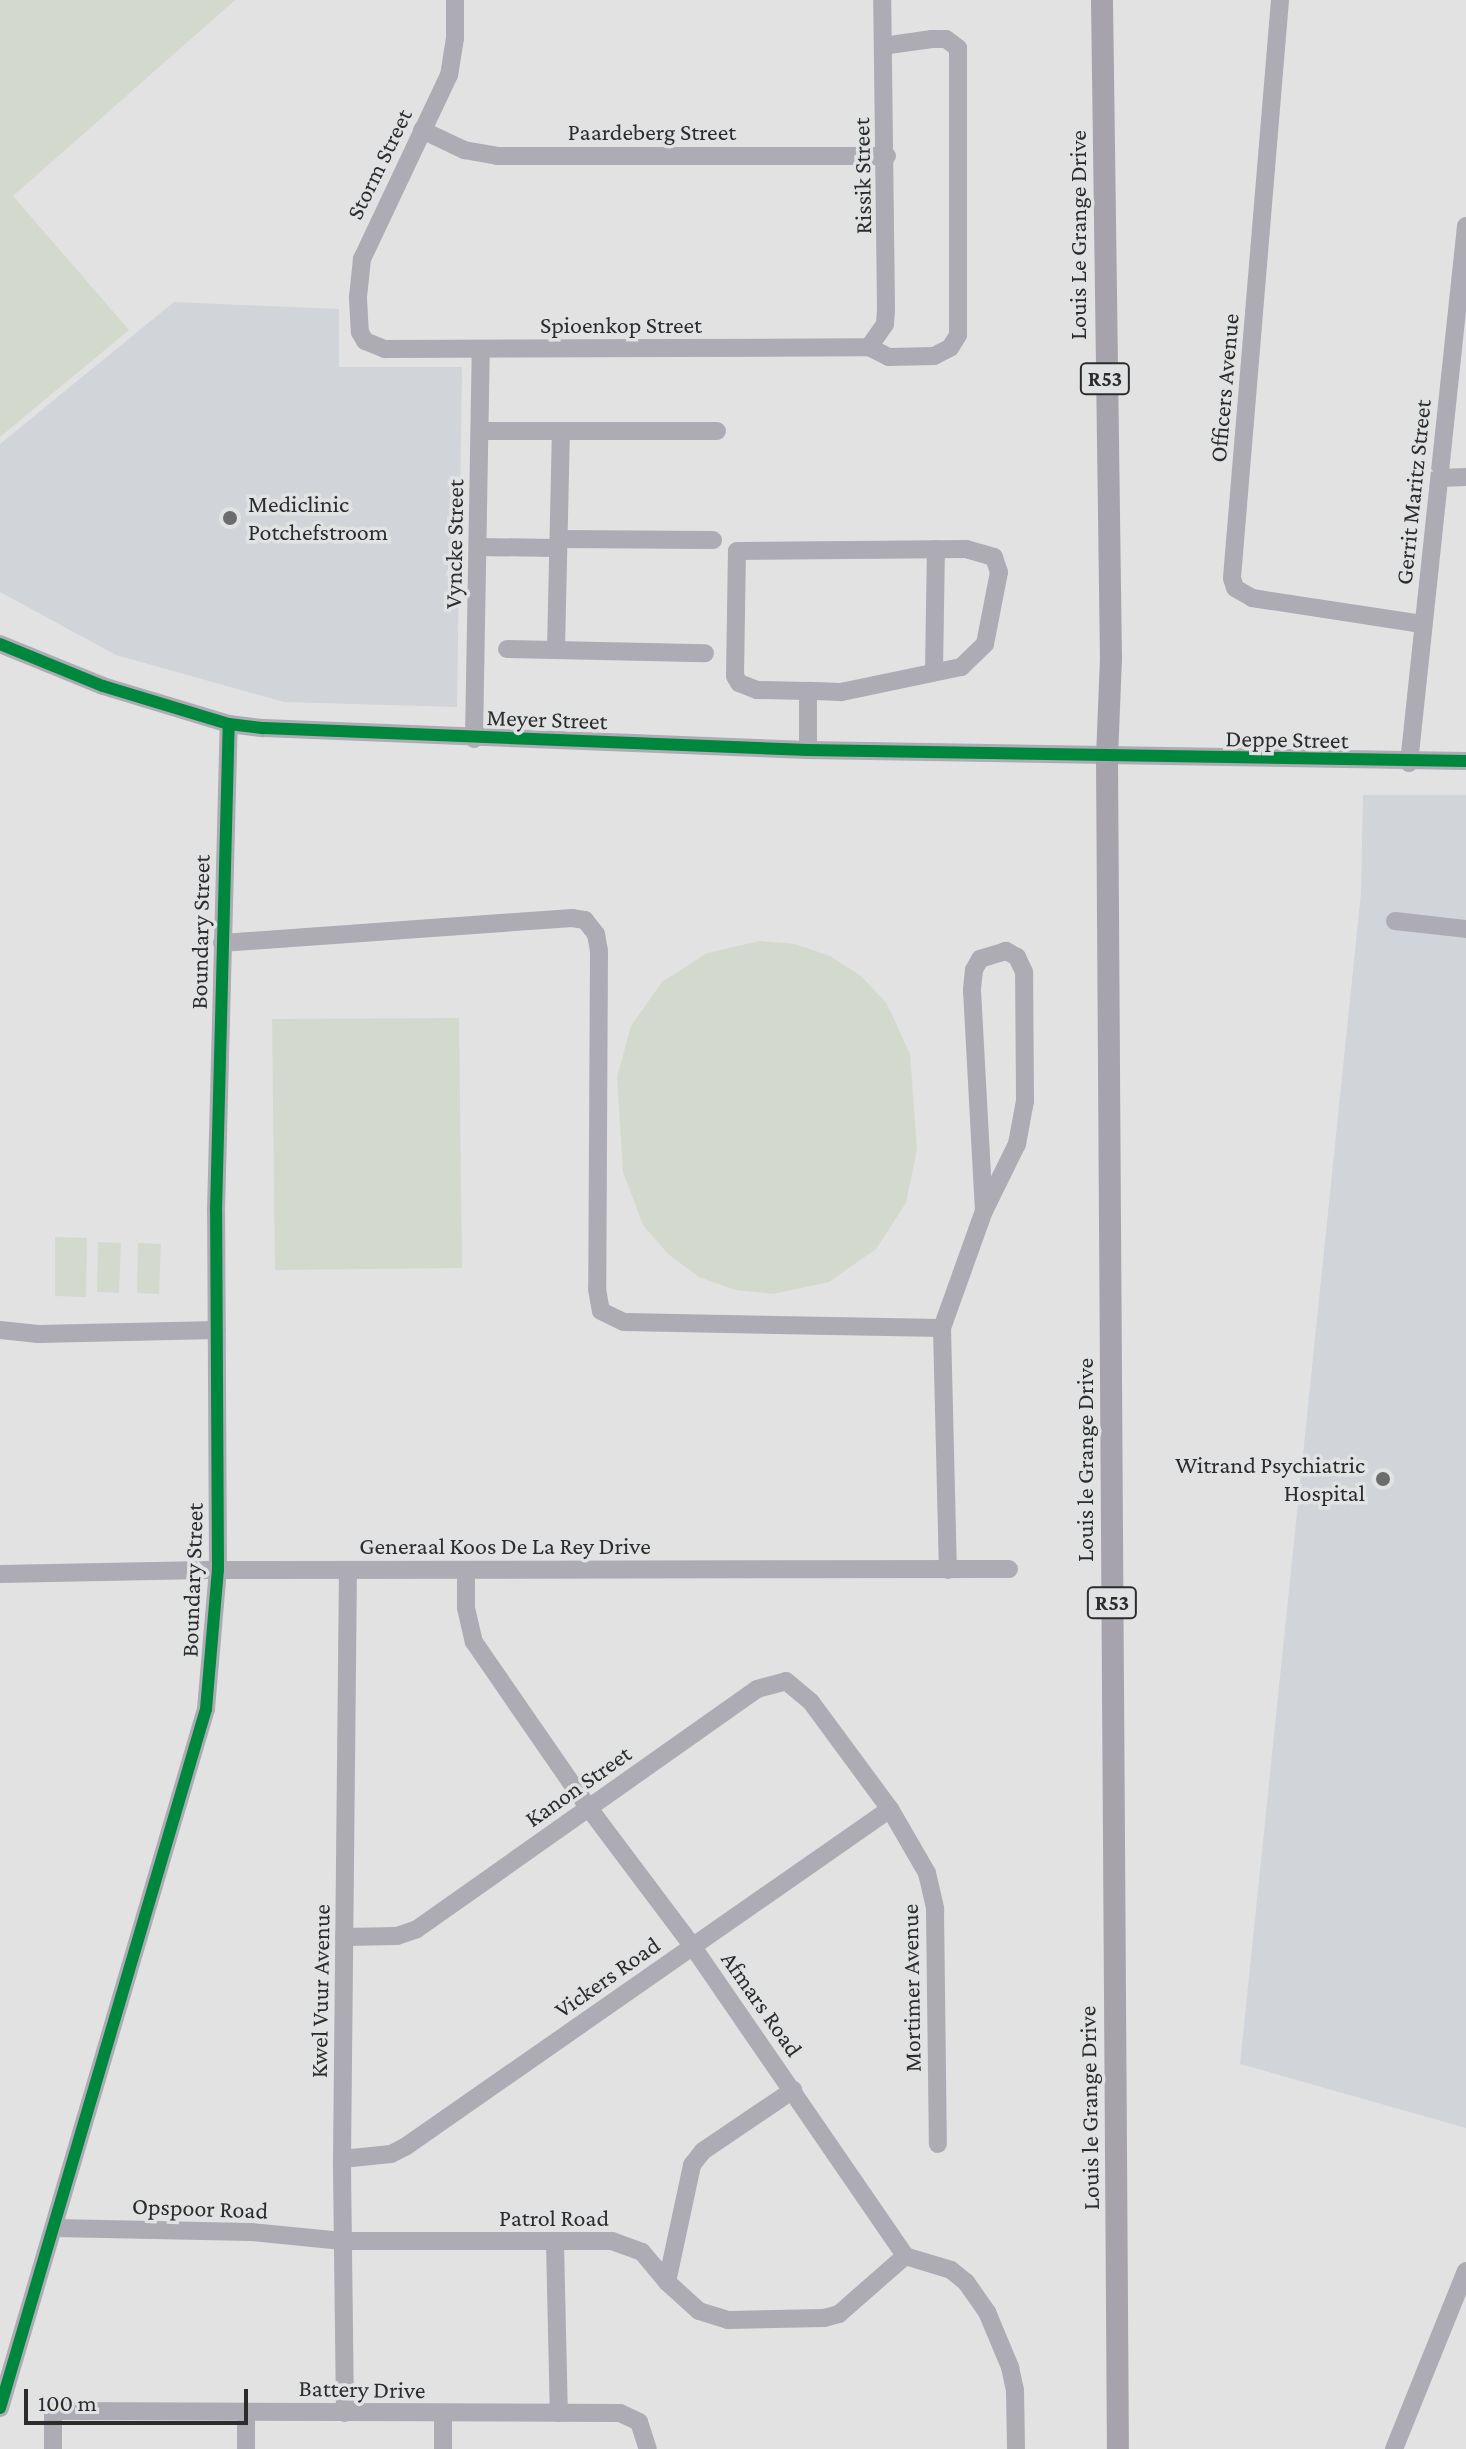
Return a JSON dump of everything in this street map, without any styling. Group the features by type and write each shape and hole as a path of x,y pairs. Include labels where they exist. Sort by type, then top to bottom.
{"main road":[{"name":"Louis Le Grange Drive","path":"1102,0 1111,658 1107,758"},
{"name":"Louis le Grange Drive","path":"1107,758 1118,2449"}],"street":[{"name":"Storm Street","path":"373,347 360,332 358,298 362,259 452,63 455,0"},
{"name":"Rissik Street","path":"869,347 885,324 887,156 882,0"},
{"name":"Officers Avenue","path":"1280,0 1232,578 1235,588 1252,598 1422,624"},
{"name":"Spioenkop Street","path":"373,347 869,347 889,357 934,356 950,348 958,335 958,48 946,39 883,46"},
{"name":"Paardeberg Street","path":"422,130 464,150 497,156 887,156"},
{"name":"Gerrit Maritz Street","path":"1409,763 1466,226"},
{"name":"Vyncke Street","path":"474,739 481,349"},
{"path":"480,431 717,431"},
{"path":"556,649 561,432"},
{"path":"1440,478 1466,477"},
{"path":"478,547 713,540"},
{"path":"934,672 936,549"},
{"path":"936,549 985,552 994,557 999,572 985,644 961,667 934,672 841,692 757,690 739,683 735,676 737,551 936,549"},
{"name":"Meyer Street","path":"0,644 103,686 229,724 474,739 1107,758"},
{"path":"507,649 705,653"},
{"path":"808,691 808,750"},
{"name":"Boundary Street","path":"0,2408 203,1720 218,1570 217,1330 222,943 229,724"},
{"name":"Deppe Street","path":"1107,758 1409,763 1466,761"},
{"path":"222,943 572,918 585,920 596,934 599,951 597,1289 601,1311 624,1322 942,1328"},
{"path":"1395,921 1466,929"},
{"path":"948,1570 942,1328 984,1211 1017,1144 1025,1101 1024,972 1017,957 1006,951 980,959 974,970 972,990 984,1211"},
{"path":"0,1330 38,1334 217,1330"},
{"name":"Generaal Koos De La Rey Drive","path":"0,1574 218,1570 1009,1569"},
{"name":"Kwel Vuur Avenue","path":"345,2413 342,2159 348,1570"},
{"name":"Afmars Road","path":"466,1570 466,1608 474,1642 588,1807 693,1947 905,2256"},
{"name":"Kanon Street","path":"344,1937 397,1936 417,1929 765,1685 781,1681 791,1683 824,1720"},
{"name":"Mortimer Avenue","path":"824,1720 890,1809 927,1873 935,1909 938,2144"},
{"name":"Vickers Road","path":"342,2159 391,2154 405,2147 890,1809"},
{"path":"667,2282 692,2165 703,2151 793,2090"},
{"name":"Opspoor Road","path":"55,2228 251,2232 343,2241"},
{"name":"Patrol Road","path":"343,2241 625,2243 642,2252 667,2282 699,2311 728,2320 824,2318 854,2305 905,2256"},
{"path":"555,2243 559,2413"},
{"path":"905,2256 951,2270 966,2282 987,2312 1010,2367 1016,2449"},
{"path":"1394,2449 1466,2271"},
{"name":"Battery Drive","path":"53,2449 53,2411 627,2415 643,2427 648,2449"},
{"path":"246,2412 246,2449"},
{"path":"443,2414 443,2449"}],"shaded area":[{"path":"0,0 235,0 13,196 129,330 0,437"},
{"name":"Mediclinic Potchefstroom","path":"174,302 339,309 339,367 462,367 457,707 284,702 116,655 0,592 0,444"},
{"name":"Witrand Psychiatric Hospital","path":"1363,795 1466,795 1466,2128 1240,2064 1361,893"},
{"path":"760,941 795,944 830,956 861,976 887,1004 910,1054 917,1149 906,1203 876,1249 829,1282 773,1294 735,1290 699,1277 668,1254 643,1225 623,1172 617,1077 631,1026 662,982 707,953"},
{"path":"459,1018 462,1268 275,1270 272,1019"},
{"path":"55,1237 87,1238 86,1297 55,1296"},
{"path":"98,1242 121,1243 119,1293 97,1292"},
{"path":"138,1243 161,1244 159,1294 137,1293"}],"cycle path":[{"path":"0,644 103,686 229,724 264,728 808,750 1466,761"},
{"path":"0,2408 206,1709 218,1570 216,1211 229,724"}],"place":[{"name":"Mediclinic Potchefstroom","path":"230,518"},
{"name":"Witrand Psychiatric Hospital","path":"1383,1479"}]}
